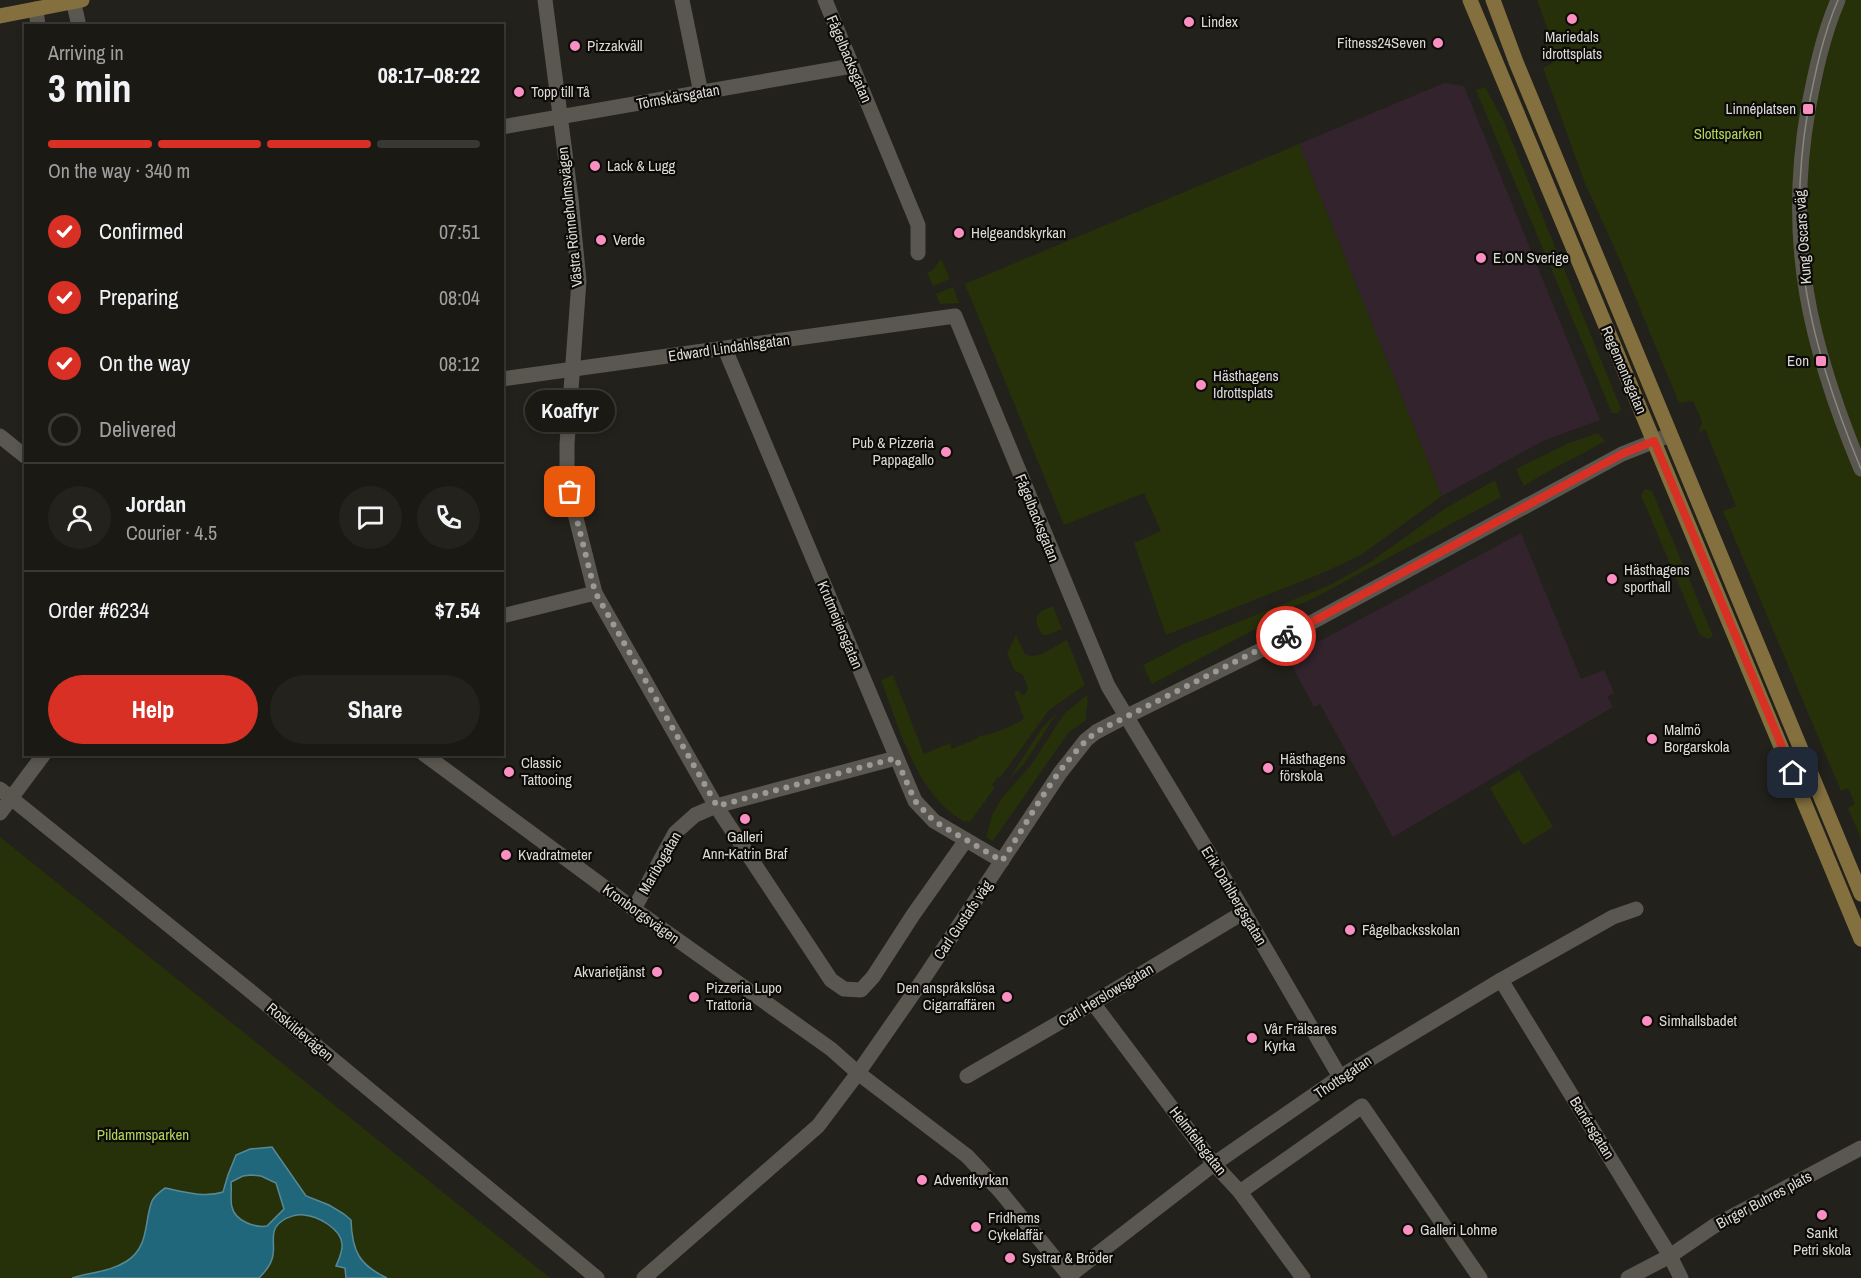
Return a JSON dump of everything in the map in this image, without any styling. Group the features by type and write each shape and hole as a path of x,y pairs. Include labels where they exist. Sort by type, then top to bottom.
{"main road":[{"name":"Regementsgatan","path":"1470,0 1861,939"},
{"name":"Regementsgatan","path":"1493,0 1516,62 1861,894"},
{"path":"0,16 76,1"}],"street":[{"name":"Västra Rönneholmsvägen","path":"545,0 579,281 567,444 567,473 595,592 717,806 831,980 844,989 861,990 873,977 966,840"},
{"path":"682,0 701,93"},
{"name":"Fågelbacksgatan","path":"825,0 918,225 918,253"},
{"name":"Kung Oscars väg","path":"1838,0 1826,34 1811,94 1800,170 1799,225 1802,264 1812,325 1830,388 1861,469"},
{"path":"76,1 78,24"},
{"path":"36,9 39,24"},
{"name":"Törnskärsgatan","path":"504,127 852,66"},
{"name":"Fågelbacksgatan","path":"955,316 1099,668 1126,717"},
{"name":"Edward Lindahlsgatan","path":"504,379 955,316"},
{"name":"Krutmeijersgatan","path":"725,349 915,801 934,821 1002,861"},
{"name":"Carl Gustafs väg","path":"644,1278 818,1126 858,1073 1060,773 1080,747 1096,732 1257,652 1622,454 1671,435"},
{"path":"0,436 24,455"},
{"path":"504,615 595,592"},
{"name":"Erik Dahlbergsgatan","path":"1126,717 1340,1077"},
{"path":"0,813 6,793 42,756"},
{"name":"Kronborgsvägen","path":"427,756 634,909 831,1049 858,1073 967,1156 1000,1191 1070,1277"},
{"name":"Maribogatan","path":"634,909 675,833 695,815 717,806 896,758"},
{"name":"Roskildevägen","path":"6,793 249,990 597,1278"},
{"name":"Thottsgatan","path":"1070,1277 1214,1164 1340,1077 1501,980 1612,917 1636,909"},
{"name":"Carl Herslowsgatan","path":"967,1076 1244,912"},
{"name":"Banérsgatan","path":"1501,980 1670,1256 1681,1278"},
{"name":"Helmfeltsgatan","path":"1093,1003 1214,1164 1240,1192 1303,1278"},
{"path":"1240,1192 1362,1106 1480,1278"},
{"name":"Birger Buhres plats","path":"1628,1278 1670,1256 1714,1226 1861,1148"}],"shaded area":[{"path":"1444,83 1464,86 1600,420 1543,441 1442,496 1299,144"},
{"path":"1521,533 1581,679 1604,670 1614,693 1607,697 1613,707 1393,837 1320,704 1314,707 1288,658"}],"green space":[{"name":"Slottsparken","path":"1537,0 1861,0 1861,839 1848,808 1855,804 1848,788 1841,791 1723,511 1736,506 1705,429 1699,433 1702,421 1693,401 1679,403 1622,265 1585,183 1543,68 1553,63 1542,36 1549,33"},
{"path":"1485,87 1505,124 1621,409 1618,413 1612,413 1476,90"},
{"name":"Hästhagens Idrottsplats","path":"1299,144 1442,496 1361,555 1325,572 1166,635 1134,543 1161,531 1144,493 1064,525 965,284"},
{"path":"940,260 950,279 933,286 927,273 934,269"},
{"path":"953,287 959,303 940,304 936,294"},
{"path":"1598,433 1605,441 1524,486 1516,469 1569,443"},
{"path":"1495,480 1501,497 1314,598 1284,611 1261,626 1152,684 1143,665 1186,643 1330,585 1369,563 1446,508"},
{"path":"1645,489 1652,491 1713,636 1708,639 1700,635 1641,495"},
{"path":"1053,606 1062,629 1043,635 1038,628 1036,618 1041,611"},
{"path":"1016,635 1025,654 1030,656 1041,654 1067,640 1085,685 1049,710 1000,778 998,777 992,785 995,787 970,822 967,820 965,822 948,810 922,778 903,739 881,680 893,675 924,754 950,743 952,749 979,736 1010,727 1024,718 1014,692 1018,690 1025,695 1028,688 1023,675 1014,670 1007,653"},
{"path":"1087,695 1086,720 1068,733 993,841 986,837 993,813 1002,798 1031,765 1064,714"},
{"path":"1058,711 1024,764 1009,779 1042,728"},
{"path":"1519,770 1553,827 1523,845 1490,788"},
{"name":"Pildammsparken","path":"0,837 550,1278 0,1278"}],"water":[{"path":"272,1147 306,1196 329,1205 351,1220 355,1249 359,1256 370,1268 387,1278 346,1278 345,1268 336,1266 342,1247 338,1233 322,1221 310,1216 295,1215 277,1225 272,1259 259,1278 72,1278 114,1267 134,1255 143,1240 152,1201 165,1188 187,1193 216,1194 223,1192 236,1155 250,1149","holes":["243,1176 261,1176 276,1183 284,1209 267,1226 251,1225 241,1220 231,1204 231,1182"]}],"tram line":[{"path":"1838,0 1824,40 1808,110 1799,205 1801,250 1816,337 1828,380 1861,469"}],"way so far":[{"path":"570,492 595,592 717,806 896,758 915,801 934,821 1002,861 1060,773 1086,740 1096,732 1286,636"}],"place":[{"name":"Mariedals idrottsplats","path":"1572,19"},
{"name":"Lindex","path":"1189,22"},
{"name":"Fitness24Seven","path":"1438,43"},
{"name":"Pizzakväll","path":"575,46"},
{"name":"Topp till Tå","path":"519,92"},
{"name":"Linnéplatsen","path":"1808,109"},
{"name":"Lack & Lugg","path":"595,166"},
{"name":"Helgeandskyrkan","path":"959,233"},
{"name":"Verde","path":"601,240"},
{"name":"E.ON Sverige","path":"1481,258"},
{"name":"Eon","path":"1821,361"},
{"name":"Hästhagens Idrottsplats","path":"1201,385"},
{"name":"Pub & Pizzeria Pappagallo","path":"946,452"},
{"name":"Koaffyr","path":"570,492"},
{"name":"Hästhagens sporthall","path":"1612,579"},
{"name":"Malmö Borgarskola","path":"1652,739"},
{"name":"Hästhagens förskola","path":"1268,768"},
{"name":"Classic Tattooing","path":"509,772"},
{"name":"Galleri Ann-Katrin Braf","path":"745,819"},
{"name":"Kvadratmeter","path":"506,855"},
{"name":"Fågelbacksskolan","path":"1350,930"},
{"name":"Akvarietjänst","path":"657,972"},
{"name":"Pizzeria Lupo Trattoria","path":"694,997"},
{"name":"Den anspråkslösa Cigarraffären","path":"1007,997"},
{"name":"Simhallsbadet","path":"1647,1021"},
{"name":"Vår Frälsares Kyrka","path":"1252,1038"},
{"name":"Adventkyrkan","path":"922,1180"},
{"name":"Sankt Petri skola","path":"1822,1215"},
{"name":"Fridhems Cykelaffär","path":"976,1227"},
{"name":"Galleri Lohme","path":"1408,1230"},
{"name":"Systrar & Bröder","path":"1010,1258"}],"route":[{"path":"1286,636 1622,454 1654,441 1793,773"}]}
